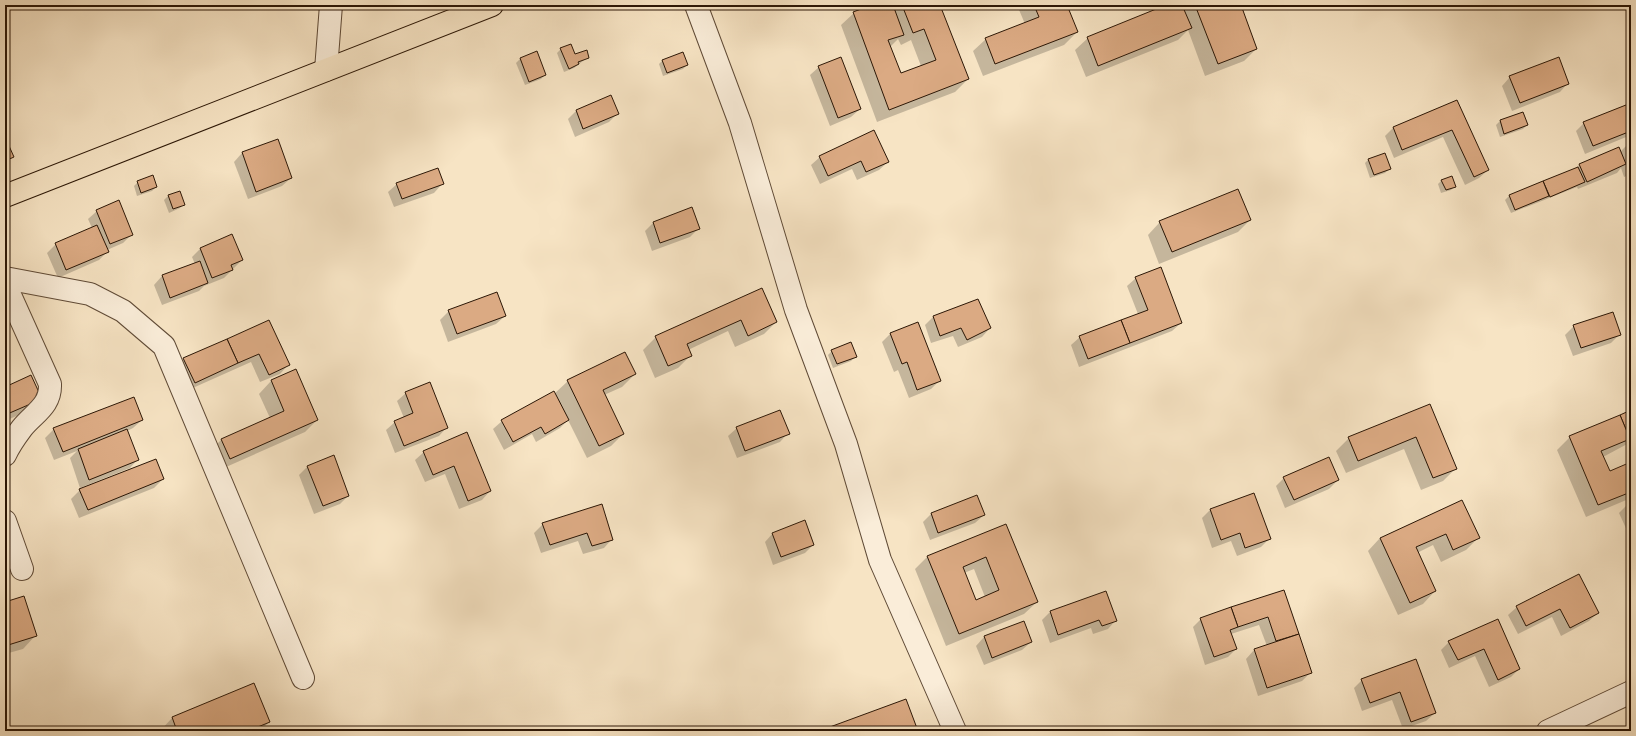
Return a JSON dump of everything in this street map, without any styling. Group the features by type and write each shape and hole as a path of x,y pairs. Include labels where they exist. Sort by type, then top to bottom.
{"main road":[{"path":"5,196 326,70 463,10 492,5"}],"street":[{"path":"326,70 331,5"},
{"path":"696,5 740,123 796,310 846,444 880,560 926,669 955,731"},
{"path":"5,278 90,294 123,311 164,346 303,678"},
{"path":"5,284 50,384 50,394 44,405 22,428 5,455"},
{"path":"5,521 22,569"},
{"path":"1548,731 1631,692"}],"building":[{"path":"872,5 893,5 904,35 888,40 901,73 936,60 924,29 913,33 902,5 940,5 969,79 889,110 853,12"},
{"path":"1034,5 1067,5 1078,32 995,64 985,38 1039,17"},
{"path":"1166,5 1182,5 1192,28 1098,66 1087,37"},
{"path":"1195,5 1241,5 1257,49 1218,64"},
{"path":"571,44 575,54 587,50 589,58 578,62 579,64 569,69 560,48"},
{"path":"537,51 546,75 529,82 520,58"},
{"path":"683,52 688,65 667,73 662,60"},
{"path":"841,57 861,109 838,118 818,66"},
{"path":"1559,57 1569,84 1520,103 1509,76"},
{"path":"611,95 619,114 583,129 576,110"},
{"path":"1457,100 1489,170 1474,177 1452,130 1402,150 1393,127"},
{"path":"1631,103 1631,131 1593,146 1583,122"},
{"path":"1523,112 1528,125 1504,134 1500,120"},
{"path":"874,130 889,162 866,172 861,161 828,176 819,156"},
{"path":"5,137 14,157 5,161"},
{"path":"278,139 292,178 256,192 242,152"},
{"path":"1619,147 1626,164 1587,182 1579,164"},
{"path":"1385,153 1391,169 1374,175 1368,159"},
{"path":"1578,167 1585,182 1550,197 1543,181"},
{"path":"438,168 444,184 402,199 396,183"},
{"path":"153,175 157,187 141,193 137,181"},
{"path":"1452,176 1456,187 1446,190 1441,180"},
{"path":"1543,181 1549,196 1515,210 1509,195"},
{"path":"1238,189 1251,220 1172,252 1159,221"},
{"path":"180,191 185,205 173,209 168,195"},
{"path":"119,200 133,235 110,244 96,210"},
{"path":"692,207 700,229 660,243 653,222"},
{"path":"97,225 109,252 66,270 55,243"},
{"path":"232,234 243,260 231,265 233,270 212,278 200,248"},
{"path":"200,261 208,283 170,298 162,275"},
{"path":"1161,267 1182,323 1130,343 1121,320 1148,310 1135,277"},
{"path":"762,288 777,322 748,336 741,320 687,344 692,356 668,366 655,336"},
{"path":"497,292 506,316 457,334 448,310"},
{"path":"978,299 991,328 967,340 961,328 940,336 933,316"},
{"path":"1613,312 1621,335 1581,348 1573,325"},
{"path":"269,320 290,365 269,375 259,354 238,363 227,339"},
{"path":"1121,320 1130,343 1088,359 1079,336"},
{"path":"918,322 941,381 917,390 907,362 902,364 890,333"},
{"path":"227,339 238,363 195,383 183,358"},
{"path":"851,342 857,357 837,364 831,350"},
{"path":"625,352 636,374 603,390 624,434 599,446 567,380"},
{"path":"296,369 318,420 230,459 221,439 284,411 271,380"},
{"path":"31,375 42,399 5,415 5,387"},
{"path":"430,382 448,428 404,446 394,421 413,413 405,392"},
{"path":"554,391 569,420 545,434 541,427 513,442 501,420"},
{"path":"134,397 143,420 63,452 53,428"},
{"path":"1430,404 1457,469 1433,478 1416,437 1358,461 1348,437"},
{"path":"780,410 790,434 745,451 736,427"},
{"path":"1631,410 1631,438 1630,439 1620,415"},
{"path":"1620,415 1630,439 1601,451 1610,471 1631,462 1631,492 1598,505 1569,436"},
{"path":"127,429 139,460 89,480 78,449"},
{"path":"467,432 491,491 468,501 454,466 433,475 423,451"},
{"path":"334,455 349,496 323,506 307,466"},
{"path":"1329,457 1339,480 1294,500 1283,477"},
{"path":"156,459 164,479 88,510 79,489"},
{"path":"1254,493 1271,539 1245,548 1240,533 1221,540 1210,509"},
{"path":"977,495 985,515 938,533 931,513"},
{"path":"1462,500 1480,538 1453,550 1446,534 1416,547 1436,591 1410,603 1380,538"},
{"path":"602,504 613,540 592,546 587,533 550,545 542,523"},
{"path":"805,520 814,545 781,557 772,533"},
{"path":"1006,524 1038,602 959,634 927,556","holes":["986,557 999,590 976,600 963,567"]},
{"path":"1579,574 1599,613 1570,628 1560,609 1526,626 1516,606"},
{"path":"1284,590 1299,634 1276,641 1268,617 1238,627 1231,607"},
{"path":"1106,591 1117,621 1102,626 1099,620 1058,635 1050,611"},
{"path":"24,596 37,636 5,646 5,602"},
{"path":"1231,607 1238,627 1230,630 1237,649 1214,657 1200,618"},
{"path":"1498,619 1520,669 1498,680 1484,649 1458,660 1448,641"},
{"path":"1024,621 1032,642 992,658 984,636"},
{"path":"1299,634 1312,673 1267,688 1254,649"},
{"path":"1416,659 1436,713 1411,722 1400,692 1370,703 1361,679"},
{"path":"254,683 270,722 248,731 177,731 172,717"},
{"path":"906,699 918,731 819,731"}]}
